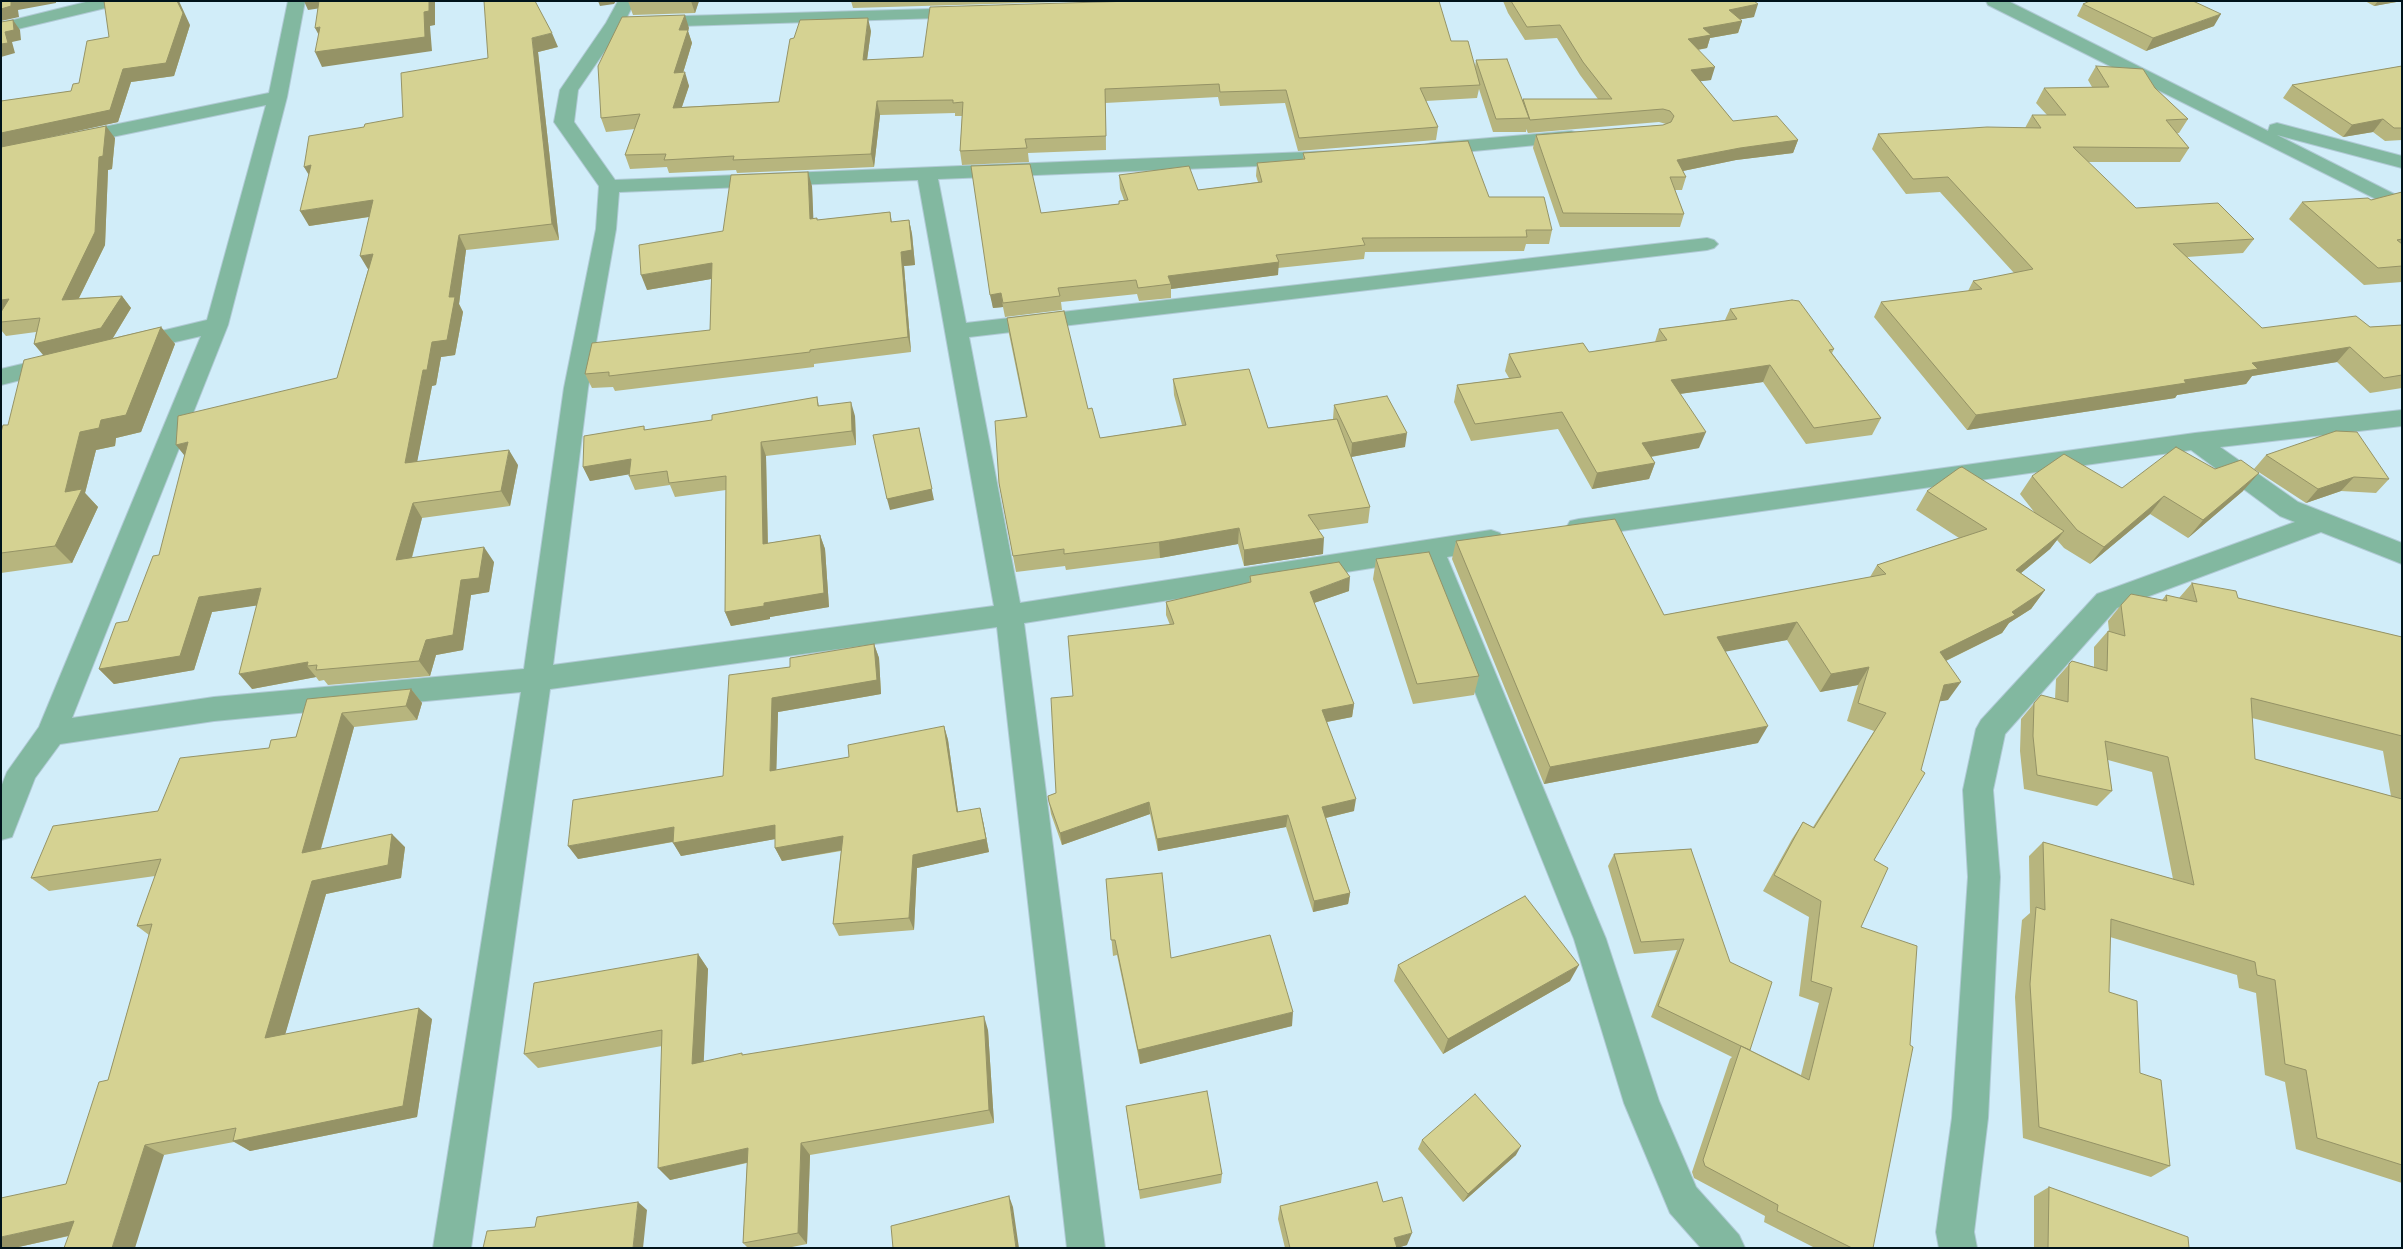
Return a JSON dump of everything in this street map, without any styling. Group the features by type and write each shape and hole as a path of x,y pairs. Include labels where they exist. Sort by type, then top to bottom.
{"street":[{"path":"1,28 112,1"},
{"path":"1,827 12,773 51,733 217,325 278,97 297,1"},
{"path":"452,1248 537,679 576,388 606,229 609,186 564,122 569,90 615,23 627,1"},
{"path":"1994,1 2402,206"},
{"path":"615,23 979,12"},
{"path":"1,154 278,97"},
{"path":"2220,114 2402,162"},
{"path":"1412,150 1590,135"},
{"path":"609,186 1304,160 1353,155"},
{"path":"927,174 1009,615 1086,1248"},
{"path":"957,331 1707,244"},
{"path":"114,350 217,325"},
{"path":"1,377 76,359"},
{"path":"1558,531 2196,441 2402,418"},
{"path":"2196,441 2289,508 2402,554"},
{"path":"1958,1248 1955,1232 1970,1118 1984,877 1978,790 1991,730 2107,601 2321,522"},
{"path":"51,733 214,709 537,679 1009,615 1509,538"},
{"path":"1431,549 1590,939 1642,1103 1683,1200 1726,1248"}],"building":[{"path":"1,1 11,1 11,6 1,9"},
{"path":"104,1 177,1 183,13 166,63 123,69 110,110 1,133 1,101 71,91 73,84 79,83 87,41 109,37"},
{"path":"319,1 429,1 429,11 424,12 425,37 315,52 320,27 315,28"},
{"path":"484,1 535,1 552,33 532,38 552,224 459,235 449,297 455,297 447,340 432,342 427,370 423,370 405,463 509,450 501,491 413,503 396,560 484,547 479,578 461,580 453,635 426,640 419,661 316,670 317,665 307,666 308,662 239,674 261,588 199,597 180,656 99,669 116,623 128,621 153,556 159,555 188,442 176,445 178,416 337,378 373,254 360,256 373,200 300,211 311,165 304,167 309,136 364,127 365,124 403,117 401,73 488,58"},
{"path":"1134,1 1439,1 1451,41 1468,41 1480,85 1420,88 1438,127 1299,138 1286,90 1220,92 1219,84 1105,89 1106,136 1025,139 1027,148 960,151 963,102 953,103 953,100 877,101 871,154 733,160 734,156 664,160 666,154 625,155 640,114 601,118 598,66 622,17 685,15 679,30 688,30 674,73 685,72 673,108 779,102 790,39 794,38 800,20 868,18 863,60 923,57 930,7"},
{"path":"1511,1 1754,1 1758,4 1729,10 1742,21 1703,28 1711,35 1688,39 1715,67 1691,70 1733,121 1777,116 1798,140 1740,148 1677,160 1686,177 1670,177 1684,214 1563,213 1536,135 1663,125 1671,122 1674,116 1670,111 1663,109 1530,120 1523,99 1612,99 1583,62 1560,25 1527,27"},
{"path":"2090,1 2193,1 2221,14 2153,38 2083,4"},
{"path":"13,20 14,30 5,32 8,43 1,44 1,22"},
{"path":"1507,59 1529,118 1496,119 1476,60"},
{"path":"2096,66 2143,69 2155,88 2188,119 2166,120 2189,148 2073,147 2136,208 2218,203 2254,239 2173,244 2262,328 2356,316 2370,327 2402,325 2402,375 2384,378 2350,347 2252,363 2258,369 2184,380 2186,383 1976,415 1881,302 1982,289 1973,281 2033,269 1948,177 1913,179 1878,134 1987,127 2041,128 2032,115 2066,115 2044,88 2109,87"},
{"path":"2402,66 2402,128 2394,128 2383,119 2352,125 2292,85"},
{"path":"106,126 103,156 99,157 95,232 62,300 122,296 101,328 34,344 40,318 1,322 1,312 9,299 1,300 1,147"},
{"path":"1468,141 1489,197 1544,197 1552,230 1526,230 1527,237 1362,238 1365,245 1276,255 1279,262 1168,276 1171,284 1138,288 1136,280 1058,288 1060,296 1003,303 1001,293 990,295 971,166 1030,164 1041,213 1119,204 1119,201 1128,200 1119,175 1189,166 1198,190 1262,182 1257,163 1305,159 1303,153"},
{"path":"808,172 810,219 817,218 817,220 890,212 891,222 909,220 912,250 901,252 908,337 810,350 810,352 609,376 609,372 585,374 592,343 710,330 712,263 641,275 639,245 723,231 731,175"},
{"path":"2402,192 2402,239 2397,240 2402,244 2402,266 2378,268 2302,202 2368,198 2371,200"},
{"path":"1792,300 1799,301 1834,349 1829,350 1881,418 1814,428 1770,365 1671,380 1706,432 1642,443 1655,463 1597,473 1562,412 1475,424 1457,385 1521,377 1509,354 1583,343 1589,352 1667,340 1659,329 1737,319 1730,309"},
{"path":"1064,311 1088,409 1092,408 1100,438 1186,425 1173,379 1249,369 1268,428 1337,419 1370,507 1308,515 1324,538 1244,550 1239,528 1159,542 1064,554 1064,549 1013,556 999,483 995,421 1027,417 1007,318"},
{"path":"161,327 126,415 101,420 99,428 80,432 65,492 82,489 55,546 1,553 1,432 3,425 8,425 24,360"},
{"path":"1387,396 1407,433 1352,443 1334,405"},
{"path":"817,397 818,406 851,402 852,431 761,442 763,544 820,535 824,593 725,612 726,476 669,483 667,471 629,476 631,459 583,467 584,436 644,426 644,430 712,420 712,415"},
{"path":"919,428 932,489 887,499 873,435"},
{"path":"2336,431 2357,432 2389,479 2354,477 2318,489 2266,455"},
{"path":"2176,447 2215,469 2241,460 2259,473 2203,520 2164,496 2104,547 2077,530 2032,476 2064,454 2122,488"},
{"path":"1962,467 2064,531 2016,570 2045,590 2012,612 2015,615 1940,652 1961,682 1944,685 1921,770 1925,773 1874,860 1888,868 1861,927 1917,946 1910,1045 1913,1047 1873,1248 1852,1248 1777,1211 1778,1205 1705,1166 1703,1160 1741,1046 1809,1080 1832,988 1811,981 1821,901 1774,875 1803,822 1814,828 1886,713 1858,703 1869,667 1831,674 1797,622 1717,637 1768,726 1550,767 1456,541 1615,519 1664,615 1886,574 1877,565 1987,529 1927,491"},
{"path":"1429,552 1479,676 1417,684 1376,559"},
{"path":"1339,562 1350,577 1310,592 1354,704 1322,710 1356,799 1322,807 1350,893 1314,901 1288,815 1157,839 1149,802 1060,833 1048,796 1056,793 1051,698 1073,696 1068,636 1174,624 1166,602 1251,582 1250,576"},
{"path":"2192,583 2236,591 2238,598 2402,637 2402,736 2251,698 2255,759 2402,799 2402,1165 2317,1138 2306,1070 2285,1064 2275,980 2257,975 2255,962 2111,919 2109,992 2137,1001 2140,1073 2161,1080 2170,1166 2039,1127 2030,984 2036,907 2045,910 2043,842 2194,885 2168,757 2105,741 2112,791 2037,775 2033,736 2034,703 2041,695 2068,702 2069,664 2072,661 2107,671 2108,631 2125,636 2121,605 2131,594 2167,601 2166,595 2197,602"},
{"path":"874,644 877,680 772,698 770,771 849,757 848,745 944,726 957,812 980,808 986,839 913,855 909,918 833,924 843,836 775,848 775,825 673,843 674,827 568,846 573,800 723,776 729,675 790,667 790,658"},
{"path":"411,689 406,706 342,713 302,853 392,834 388,865 312,881 265,1038 419,1008 403,1106 233,1141 236,1128 145,1145 112,1248 64,1248 74,1221 1,1237 1,1198 66,1184 99,1082 108,1080 152,924 137,926 161,859 31,878 53,826 158,811 180,758 269,748 271,740 296,737 307,699"},
{"path":"1691,849 1730,962 1772,982 1750,1050 1658,1006 1684,939 1641,942 1614,854"},
{"path":"1162,873 1171,958 1270,935 1293,1012 1138,1050 1115,940 1111,940 1106,879"},
{"path":"1525,896 1579,965 1448,1039 1398,965"},
{"path":"698,954 692,1064 742,1053 742,1055 984,1016 989,1110 801,1143 798,1233 743,1243 748,1148 658,1168 662,1030 524,1054 534,983"},
{"path":"1207,1091 1222,1174 1139,1190 1126,1106"},
{"path":"1475,1094 1521,1146 1468,1194 1422,1140"},
{"path":"1377,1182 1383,1202 1402,1197 1412,1233 1394,1238 1397,1248 1290,1248 1280,1206"},
{"path":"2049,1187 2188,1237 2189,1248 2048,1248"},
{"path":"1009,1196 1016,1248 893,1248 891,1226"},
{"path":"638,1202 633,1248 483,1248 487,1231 535,1227 537,1217"}]}
